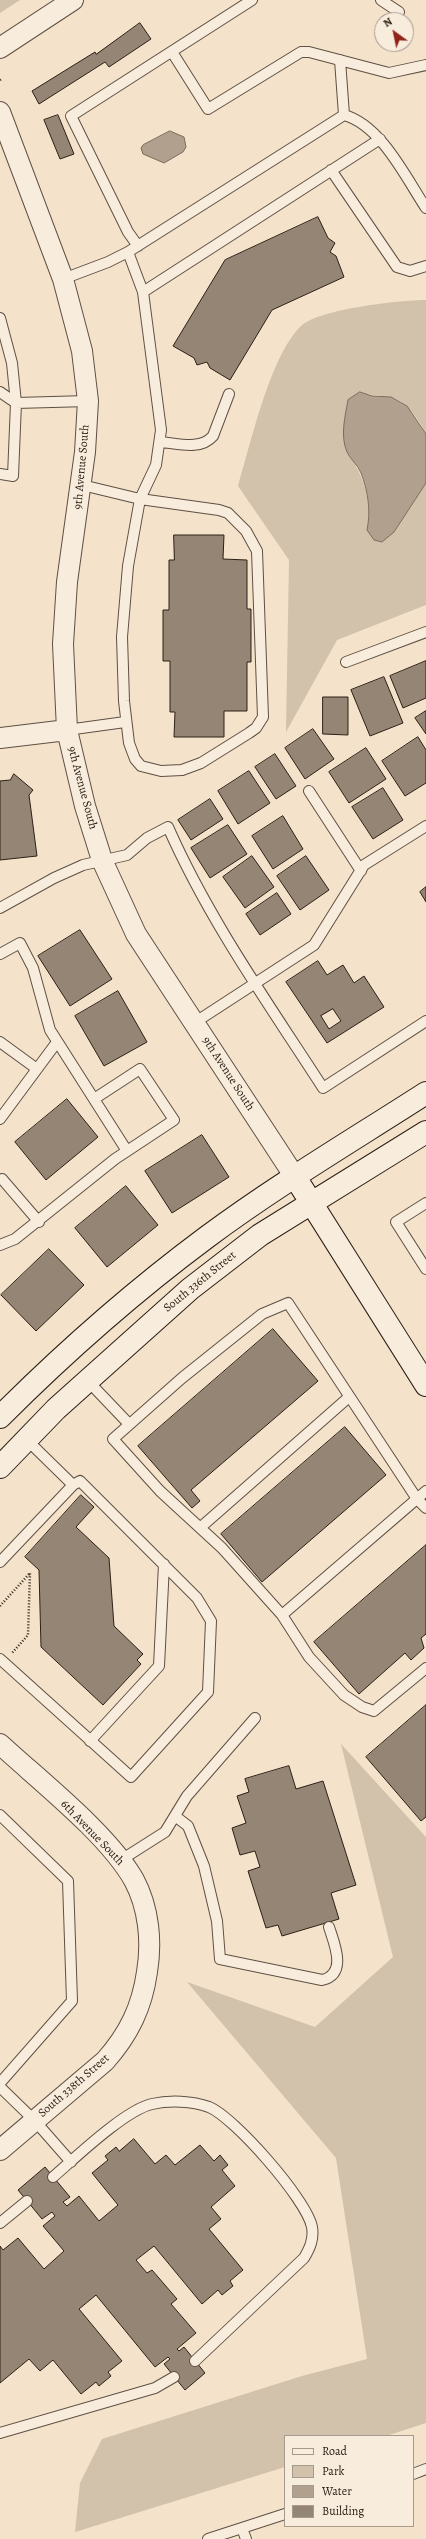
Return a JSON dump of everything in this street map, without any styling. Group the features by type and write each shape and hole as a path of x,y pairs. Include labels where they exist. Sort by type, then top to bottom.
{"main road":[{"path":"0,1417 98,1324 213,1233 295,1177 426,1093"},
{"name":"South 336th Street","path":"0,1467 87,1380 190,1289 230,1257 260,1235 426,1132"},
{"name":"9th Avenue South","path":"295,1177 426,1385"}],"street":[{"path":"0,48 73,0"},
{"name":"9th Avenue South","path":"0,112 63,279 82,351 88,402 82,485 67,582 63,644 67,730 85,806 102,860 136,934 295,1177"},
{"path":"0,738 67,730"},
{"name":"6th Avenue South","path":"0,1744 84,1822 121,1860 134,1882 143,1904 150,1942"},
{"name":"South 338th Street","path":"0,2150 105,2061 131,2026 144,1991 150,1942"}],"lane":[{"path":"138,246 128,232 71,116 252,0"},
{"path":"381,0 399,12"},
{"path":"172,52 208,109 294,54 309,52 389,73 426,65"},
{"path":"340,60 344,115"},
{"path":"63,279 108,262 128,252 344,115 351,117 380,139 426,208"},
{"path":"142,292 380,139"},
{"path":"331,170 397,267 410,271 426,266"},
{"path":"82,485 140,499 228,513 254,541 259,566 263,717 256,728 201,763 172,772 150,770 142,766 135,759 129,743 126,722 122,637 128,566 140,499 156,465 161,430 142,292 128,252"},
{"path":"0,318 12,362 16,403 13,476 0,474"},
{"path":"0,392 16,403 88,402"},
{"path":"160,442 200,445 208,441 213,436 229,394"},
{"path":"346,662 426,632"},
{"path":"67,730 126,722"},
{"path":"309,791 361,871"},
{"path":"194,1023 314,945 364,865 426,826"},
{"path":"0,908 54,878 102,860 127,855 147,838 168,827 207,906 323,1088 426,1021"},
{"path":"0,954 20,943 33,968 48,1024 127,1151"},
{"path":"0,1042 37,1069"},
{"path":"0,1119 58,1042"},
{"path":"0,1245 15,1239 39,1222 127,1151 174,1120 140,1068 94,1098"},
{"path":"2,1179 39,1222"},
{"path":"426,1203 396,1222 426,1269"},
{"path":"426,1508 417,1499 288,1302 262,1314 182,1378 113,1439 160,1490 200,1527 282,1615 309,1657 344,1695 368,1710 379,1708 426,1668"},
{"path":"87,1380 129,1424"},
{"path":"200,1527 349,1397"},
{"path":"26,1440 73,1485"},
{"path":"0,1562 73,1485 77,1482 84,1483 197,1598 210,1617 208,1692 131,1777 1,1662"},
{"path":"282,1615 426,1491"},
{"path":"90,1741 159,1666 164,1564"},
{"path":"121,1860 165,1832 187,1796 255,1718"},
{"path":"0,1815 68,1881 72,2001 0,2083"},
{"path":"175,1816 188,1826 204,1866 217,1921 220,1959 322,1980 327,1978 336,1970 338,1955 329,1927"},
{"path":"0,2087 35,2120 71,2162"},
{"path":"53,2177 133,2111 152,2104 164,2102 195,2103 220,2112 234,2123 296,2196 308,2217 313,2236 304,2258 195,2361"},
{"path":"0,2223 26,2201"},
{"path":"0,2433 155,2388 174,2377"},
{"path":"414,2474 426,2469"},
{"path":"208,2539 284,2514"},
{"path":"242,2528 246,2539"}],"path":[{"path":"0,1606 30,1573 28,1635 1,1662"}],"green space":[{"path":"0,0 20,0 0,13"},
{"path":"426,300 426,434 416,417 402,402 390,397 360,392 347,451 358,470 368,498 369,519 367,530 394,532 426,483 426,605 337,640 286,732 289,560 238,486 255,424 271,378 280,358 290,340 301,326 311,320 342,310 380,304"},
{"path":"341,1744 426,1837 426,2423 389,2435 284,2435 284,2467 75,2532 80,2483 102,2439 302,2376 367,2359 336,2158 187,1982 315,2027 393,1957"}],"water":[{"path":"170,131 184,137 186,147 183,152 164,163 143,154 141,148 143,145"},
{"path":"360,392 372,396 391,397 407,406 426,434 426,483 394,532 382,542 374,540 367,530 369,508 365,487 360,470 347,452 344,440 343,433 348,400"}],"building":[{"path":"140,23 151,39 109,67 105,62 39,104 32,91 95,52 96,54"},
{"path":"58,115 74,154 60,159 44,120"},
{"path":"318,217 328,238 335,243 330,252 336,256 344,277 272,310 230,380 210,368 207,362 197,365 194,358 173,346 225,260"},
{"path":"174,535 224,535 223,559 247,560 247,609 251,609 251,662 247,662 247,711 224,711 224,737 174,737 175,712 170,712 170,661 163,661 163,610 169,610 169,560 174,560"},
{"path":"426,661 426,698 403,708 390,676"},
{"path":"384,677 403,723 370,736 351,690"},
{"path":"323,697 348,697 348,735 323,734"},
{"path":"426,711 426,734 415,718"},
{"path":"313,729 334,759 305,779 285,748"},
{"path":"418,737 426,750 426,783 405,796 382,761"},
{"path":"366,748 386,779 349,803 329,772"},
{"path":"275,754 296,786 276,799 255,767"},
{"path":"249,771 270,803 238,824 218,791"},
{"path":"14,774 33,790 29,795 37,856 0,860 0,781 10,780"},
{"path":"383,788 403,820 373,839 352,807"},
{"path":"210,799 223,819 191,840 178,820"},
{"path":"283,816 303,849 273,869 252,836"},
{"path":"228,825 247,854 210,878 191,848"},
{"path":"252,856 274,887 245,908 223,877"},
{"path":"306,856 329,890 300,910 277,876"},
{"path":"426,887 426,902 420,892"},
{"path":"277,893 291,914 260,935 246,914"},
{"path":"80,930 112,979 70,1006 38,956"},
{"path":"318,961 327,975 343,965 354,983 364,976 384,1007 327,1043 286,982","holes":["333,1009 341,1021 329,1029 321,1016"]},
{"path":"118,991 147,1042 104,1066 75,1016"},
{"path":"67,1099 98,1137 46,1180 15,1142"},
{"path":"202,1135 229,1177 172,1213 145,1171"},
{"path":"126,1186 158,1225 107,1267 75,1228"},
{"path":"49,1249 84,1285 36,1331 1,1295"},
{"path":"273,1329 318,1381 191,1490 200,1501 192,1508 138,1446"},
{"path":"345,1427 386,1475 262,1582 221,1534"},
{"path":"81,1495 94,1507 76,1527 109,1558 114,1626 143,1654 137,1660 141,1664 103,1705 41,1647 39,1570 25,1557"},
{"path":"426,1545 426,1634 421,1638 424,1648 411,1660 405,1653 359,1694 314,1642"},
{"path":"426,1705 426,1817 421,1821 366,1757"},
{"path":"289,1766 296,1789 323,1781 356,1885 331,1893 339,1919 282,1936 278,1925 266,1928 248,1871 260,1867 255,1851 240,1855 232,1828 246,1823 237,1796 249,1792 245,1779"},
{"path":"134,2139 155,2164 166,2155 175,2165 200,2145 214,2161 220,2155 228,2165 222,2170 235,2186 211,2207 221,2219 209,2229 243,2270 230,2281 233,2286 222,2295 218,2290 202,2304 154,2246 136,2260 147,2273 152,2270 177,2299 171,2304 196,2333 177,2349 179,2351 184,2347 205,2373 185,2390 164,2364 170,2359 168,2357 155,2367 96,2295 79,2309 122,2361 108,2372 111,2376 99,2386 96,2382 81,2394 53,2360 40,2371 29,2359 0,2383 0,2246 3,2250 18,2238 44,2269 64,2251 43,2226 55,2216 52,2212 42,2219 18,2190 45,2167 70,2197 63,2202 67,2206 79,2196 99,2221 118,2205 92,2173 108,2160 105,2156 116,2147 119,2151"}]}
